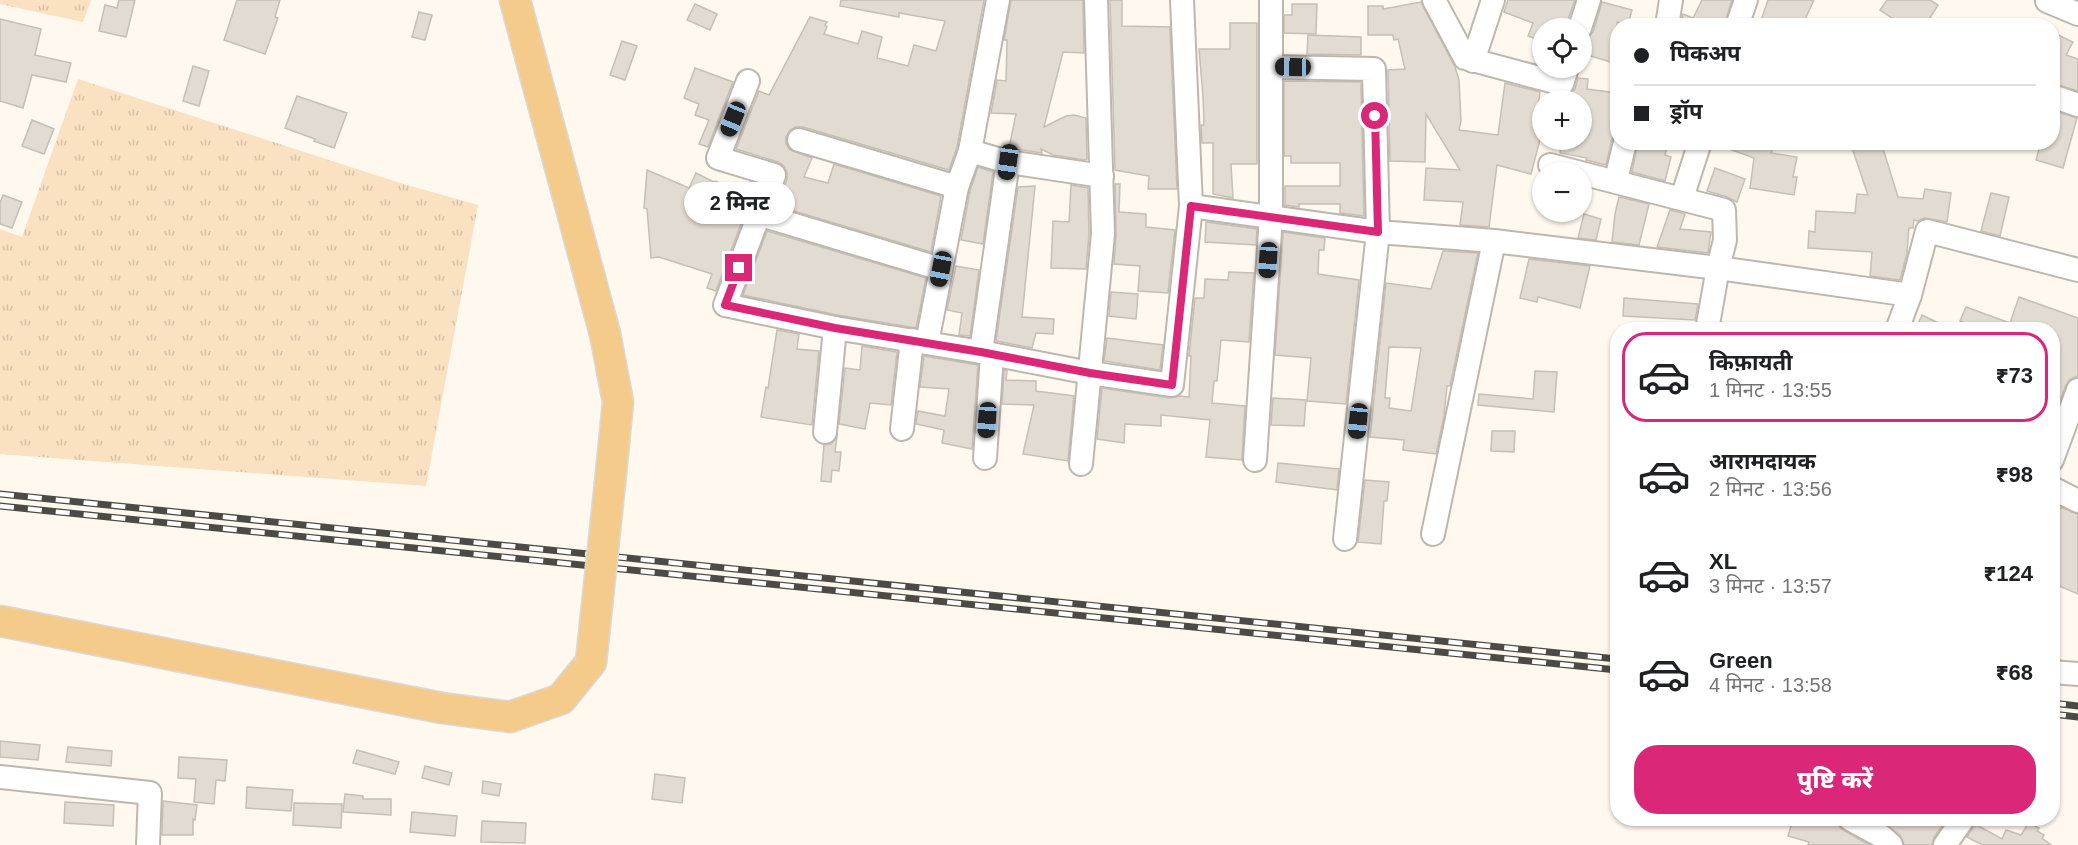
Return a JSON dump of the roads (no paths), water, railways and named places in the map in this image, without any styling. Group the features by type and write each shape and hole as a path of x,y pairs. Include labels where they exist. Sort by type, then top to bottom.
{"main road":[{"path":"0,621 442,708 510,717 561,699 591,662 618,402 604,334 515,0"}],"street":[{"path":"902,429 920,342 941,269 957,187 970,152 998,0"},
{"path":"1081,464 1103,234 1096,0"},
{"path":"748,81 718,158 774,175 725,305 835,328 1090,373 1172,385 1191,206 1182,0"},
{"path":"1255,460 1271,216 1271,0"},
{"path":"1434,0 1465,58 1532,76"},
{"path":"1473,61 1493,0"},
{"path":"1583,18 1589,0"},
{"path":"1668,18 1671,0"},
{"path":"1740,18 1746,0"},
{"path":"2047,1 2078,14"},
{"path":"1272,67 1374,69 1378,232 1345,539"},
{"path":"1539,78 1562,84 1564,78"},
{"path":"2060,99 2078,105"},
{"path":"799,140 957,187"},
{"path":"1616,180 1623,150"},
{"path":"1682,198 1697,150"},
{"path":"970,152 1008,162 1102,176"},
{"path":"985,458 987,354 1008,162"},
{"path":"1592,175 1724,210 1725,240 1708,322"},
{"path":"1191,206 1378,232 1494,241 1718,268 1910,295"},
{"path":"758,214 941,269"},
{"path":"1900,322 1910,295 1927,231 2078,270"},
{"path":"1433,534 1494,241"},
{"path":"825,432 835,328"},
{"path":"2060,438 2078,390"},
{"path":"2060,492 2078,501"},
{"path":"2060,673 2078,674"},
{"path":"0,777 150,793 148,845"},
{"path":"1860,826 1883,842"},
{"path":"1945,845 1958,826"}],"railway":[{"path":"0,494 1610,658"},
{"path":"0,506 1610,669"},
{"path":"2060,704 2078,706"},
{"path":"2060,715 2078,717"}]}
